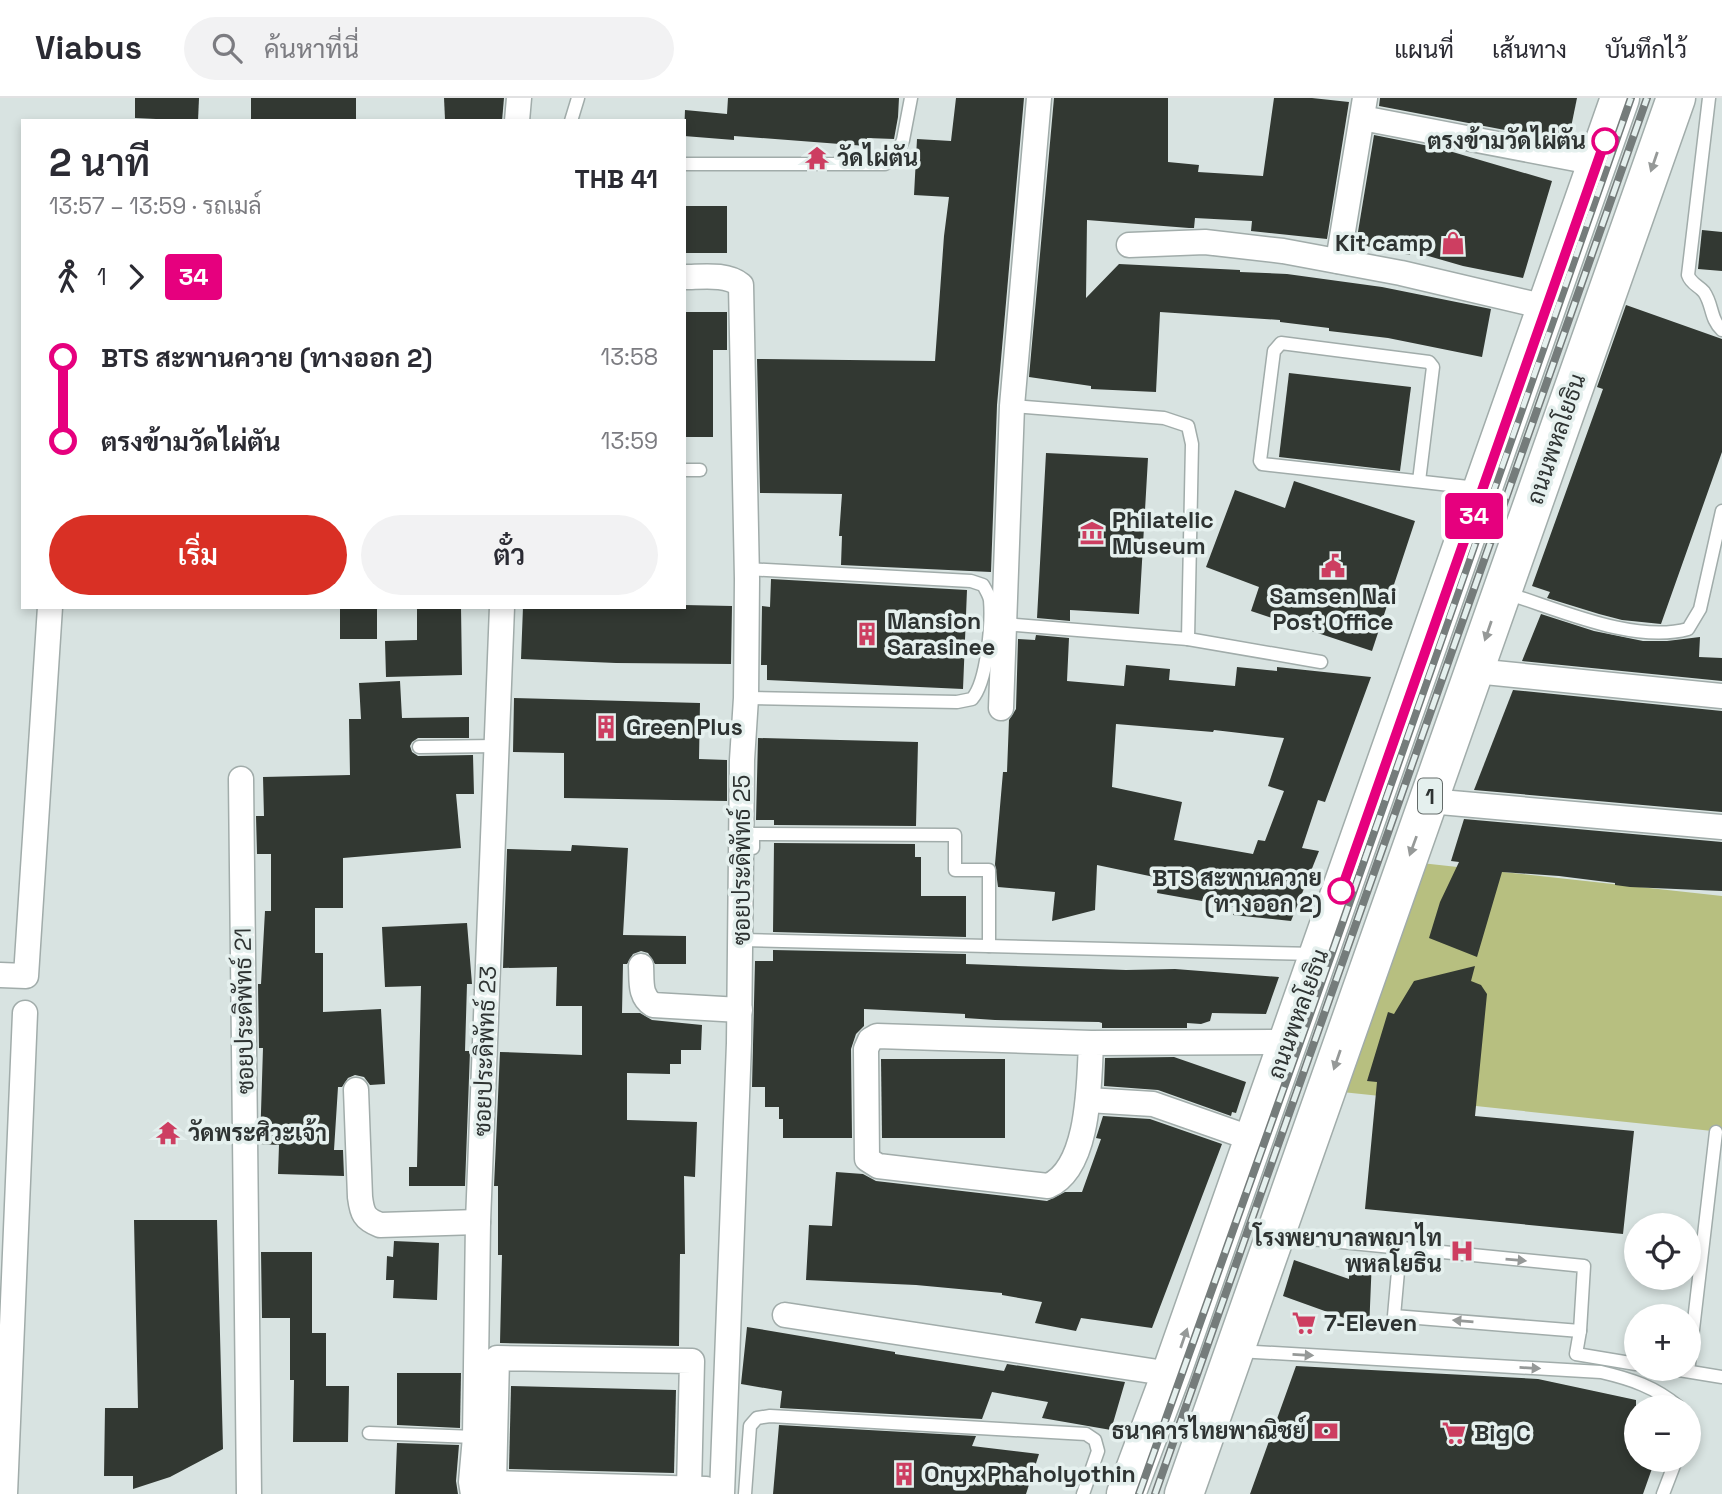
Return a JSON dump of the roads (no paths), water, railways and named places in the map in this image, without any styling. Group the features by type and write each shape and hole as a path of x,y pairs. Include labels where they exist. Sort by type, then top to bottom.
{"main road":[{"name":"ถนนพหลโยธิน","path":"1126,1494 1171,1374 1620,98"},
{"name":"ถนนพหลโยธิน","path":"1184,1494 1676,98"}],"street":[{"path":"517,119 519,98"},
{"path":"1001,708 1012,406 1039,98"},
{"path":"1338,261 1363,108 1597,163"},
{"path":"1129,245 1205,242 1283,251 1546,307"},
{"name":"ซอยประดิพัทธ์ 25","path":"686,277 724,277 734,279 741,285 747,569 743,760 747,940 740,1010 729,1493"},
{"path":"0,975 26,976 50,609"},
{"name":"ซอยประดิพัทธ์ 23","path":"487,1490 471,1482 475,1437 478,1222 502,609"},
{"path":"1475,671 1722,696"},
{"name":"ซอยประดิพัทธ์ 21","path":"242,779 249,1494"},
{"path":"1429,801 1722,827"},
{"path":"641,966 643,995 645,1001 653,1005 740,1010"},
{"path":"5,1494 25,1013"},
{"path":"1091,1043 1088,1100 1076,1152 1067,1172 1059,1181 1048,1186 878,1166 867,1159 866,1049 870,1040 877,1037 1091,1043 1287,1042"},
{"path":"356,1090 360,1198 363,1214 369,1221 380,1225 478,1222"},
{"path":"1088,1100 1153,1104 1253,1139"},
{"path":"785,1315 1171,1374"},
{"path":"690,1489 692,1361 498,1358 487,1490 690,1489 729,1493"}],"lane":[{"path":"572,119 578,98"},
{"path":"686,163 885,164 896,158 903,140 911,98"},
{"path":"1709,98 1688,275 1692,283 1704,293 1714,321 1722,330"},
{"path":"1419,481 1433,367 1429,362 1281,343 1277,346 1274,351 1260,461 1262,464 1419,481 1484,488"},
{"path":"1012,406 1164,418 1188,426 1192,444 1188,639"},
{"path":"686,470 701,470"},
{"path":"1502,592 1586,618 1644,632 1674,633 1688,629 1700,609 1722,511"},
{"path":"746,698 957,702 972,699 978,692 985,668 990,598 983,585 971,581 747,569"},
{"path":"1004,624 1188,639 1321,662"},
{"path":"419,747 497,746"},
{"path":"989,946 989,870 955,870 955,835 753,834 747,940 989,946 1319,954"},
{"path":"1696,1304 1716,1132"},
{"path":"1276,1235 1584,1266 1576,1354 1624,1362"},
{"path":"1400,1249 1394,1315 1580,1331"},
{"path":"1234,1351 1601,1372 1637,1381 1665,1395"},
{"path":"1701,1371 1722,1377"},
{"path":"729,1493 750,1426 757,1418 770,1416 1086,1434 1095,1440 1098,1451 1083,1494"},
{"path":"369,1433 475,1437"},
{"path":"1663,1494 1671,1472"}],"railway":[{"path":"1139,1494 1631,98"},
{"path":"1155,1494 1647,98"}],"place":[{"name":"ตรงข้ามวัดไผ่ตัน","path":"1605,141"},
{"name":"วัดไผ่ตัน","path":"817,158"},
{"name":"Kit camp","path":"1453,243"},
{"name":"Philatelic Museum","path":"1092,533"},
{"name":"Samsen Nai Post Office","path":"1333,566"},
{"name":"Mansion Sarasinee","path":"867,634"},
{"name":"Green Plus","path":"606,727"},
{"name":"BTS สะพานควาย (ทางออก 2)","path":"1341,891"},
{"name":"วัดพระศิวะเจ้า","path":"168,1133"},
{"name":"โรงพยาบาลพญาไท พหลโยธิน","path":"1462,1251"},
{"name":"7-Eleven","path":"1304,1323"},
{"name":"ธนาคารไทยพาณิชย์","path":"1326,1431"},
{"name":"Big C","path":"1454,1433"},
{"name":"Onyx Phaholyothin","path":"904,1474"}]}
